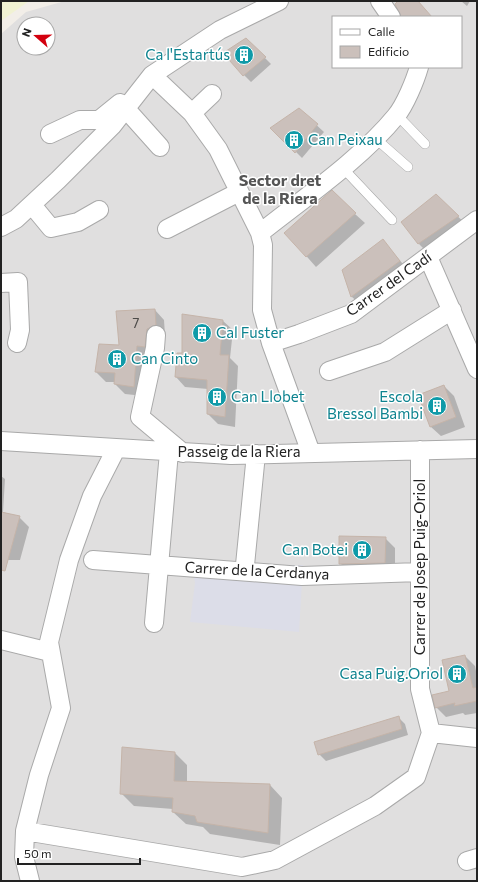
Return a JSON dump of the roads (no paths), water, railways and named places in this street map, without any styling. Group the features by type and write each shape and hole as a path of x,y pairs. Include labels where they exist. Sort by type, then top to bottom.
{"street":[{"path":"50,134 80,120 99,120 148,80 220,30 279,1"},
{"path":"380,1 389,16"},
{"path":"260,233 342,167 375,138 397,115 419,68"},
{"path":"1,226 16,219 32,205 106,131 126,109 148,80"},
{"path":"148,80 192,113 218,149 260,233 263,245 262,310 271,343 311,453"},
{"path":"192,113 212,94"},
{"path":"126,109 160,147"},
{"path":"167,229 239,192"},
{"path":"32,205 51,228 78,222 98,210"},
{"name":"Carrer del Cadí","path":"271,343 351,314 477,220"},
{"path":"428,257 477,369"},
{"path":"1,283 18,282 20,330 17,343"},
{"path":"329,371 385,352 452,310"},
{"path":"154,623 159,566 176,452 140,417 155,348 156,335"},
{"name":"Passeig de la Riera","path":"1,441 116,449 256,454 477,449"},
{"path":"30,881 24,857 25,831 39,775 61,708 48,642 69,560 92,496 116,449"},
{"name":"Carrer de Josep Puig-Oriol","path":"420,450 420,689 432,733"},
{"path":"246,565 256,454"},
{"name":"Carrer de la Cerdanya","path":"94,560 302,576 420,572"},
{"path":"1,640 50,652"},
{"path":"25,831 242,867 274,860 375,806 416,777 432,733 477,738"}],"lane":[{"path":"397,115 425,144"},
{"path":"375,138 408,167"},
{"path":"342,167 392,220"}],"place":[{"name":"Ca l'Estartús","path":"244,55"},
{"name":"Can Peixau","path":"294,140"},
{"name":"Cal Fuster","path":"202,333"},
{"name":"Can Cinto","path":"117,359"},
{"name":"Can Llobet","path":"217,397"},
{"name":"Escola Bressol Bambi","path":"437,406"},
{"name":"Can Botei","path":"362,550"},
{"name":"Casa Puig.Oriol","path":"457,674"}],"district":[{"name":"Sector dret de la Riera","path":"280,189"}]}
